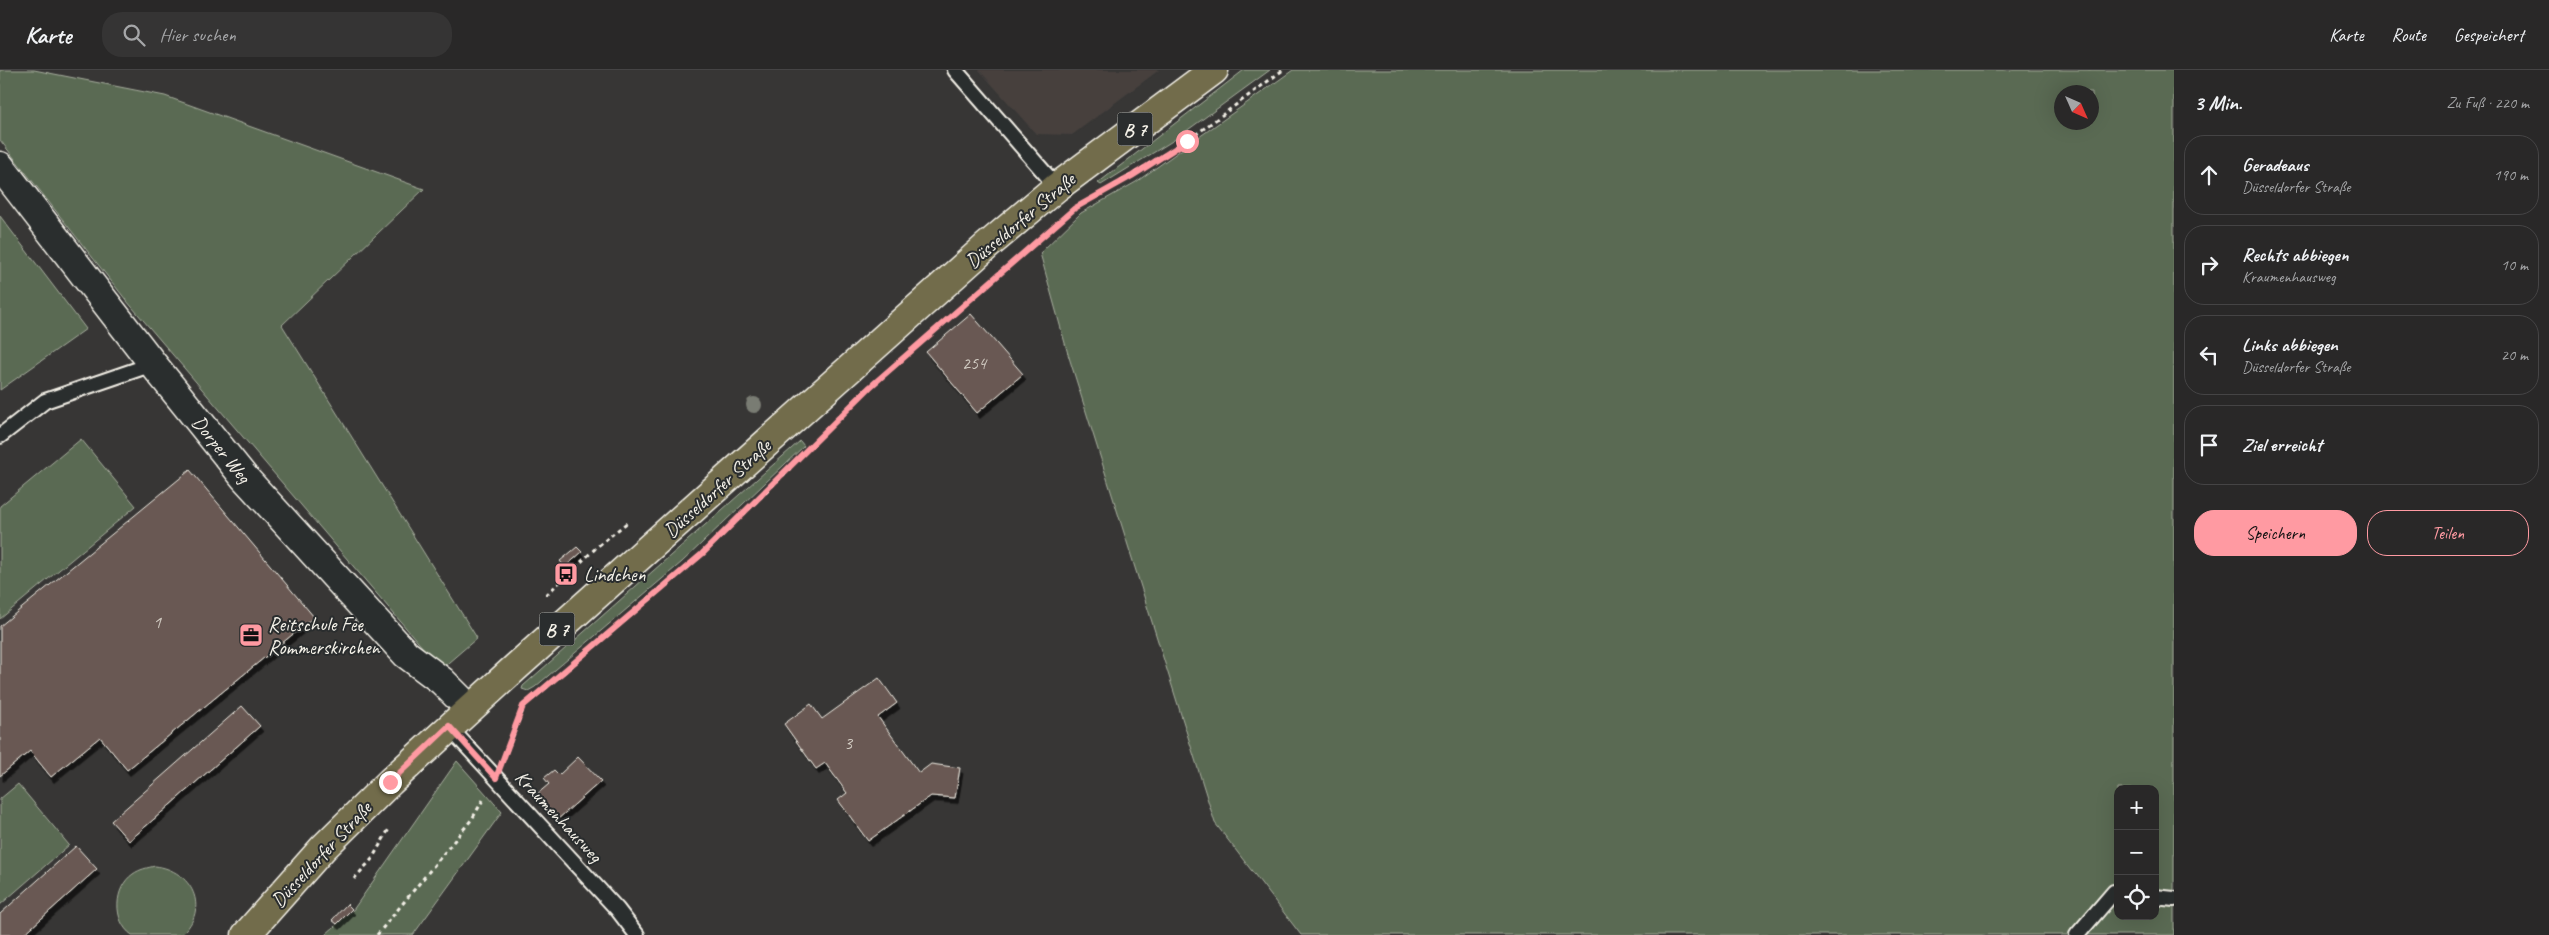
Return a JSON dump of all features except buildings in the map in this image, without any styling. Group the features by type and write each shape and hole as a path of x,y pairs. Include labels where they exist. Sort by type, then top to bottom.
{"main road":[{"name":"Düsseldorfer Straße","path":"246,935 323,848 449,726 739,470 882,338 1057,187 1214,70"}],"street":[{"name":"Dorper Weg","path":"0,166 153,364 244,477 406,654 442,682 469,708"}],"lane":[{"path":"955,70 1057,187"},
{"path":"0,436 45,401 153,364"},
{"name":"Kraumenhausweg","path":"449,726 617,909 636,935"},
{"path":"2077,935 2114,892"},
{"path":"2159,897 2174,899"}],"path":[{"name":"Düsseldorfer Straße","path":"1108,190 1187,141 1283,70"},
{"name":"Düsseldorfer Straße","path":"377,935 472,818 496,778 523,706 702,554 792,465"}],"shaded area":[{"path":"979,70 1159,70 1072,135 1036,134"}],"green space":[{"path":"0,70 34,70 165,96 424,189 282,325 477,638 441,669 126,300 0,140"},
{"path":"1244,70 1270,70 1174,140 1101,185 1098,183"},
{"path":"1293,70 2174,70 2174,935 1301,935 1215,823 1068,354 1040,253 1081,213 1136,182"},
{"path":"0,216 86,329 0,390"},
{"path":"81,439 136,506 0,619 0,506"},
{"path":"800,441 804,446 682,562 535,687 528,691 522,689 523,686"},
{"path":"457,761 502,812 413,935 325,935 353,910"},
{"path":"18,784 69,845 0,905 0,799"},
{"path":"155,866 168,869 179,875 193,892 196,903 195,914 190,925 181,935 132,935 121,921 118,904 122,887 136,872"}],"place":[{"name":"Lindchen","path":"566,574"},
{"name":"Reitschule Fee Rommerskirchen","path":"251,635"}],"route":[{"path":"390,782 449,726 496,778 523,706 702,554 870,387 1075,208 1132,176 1187,141"}]}
